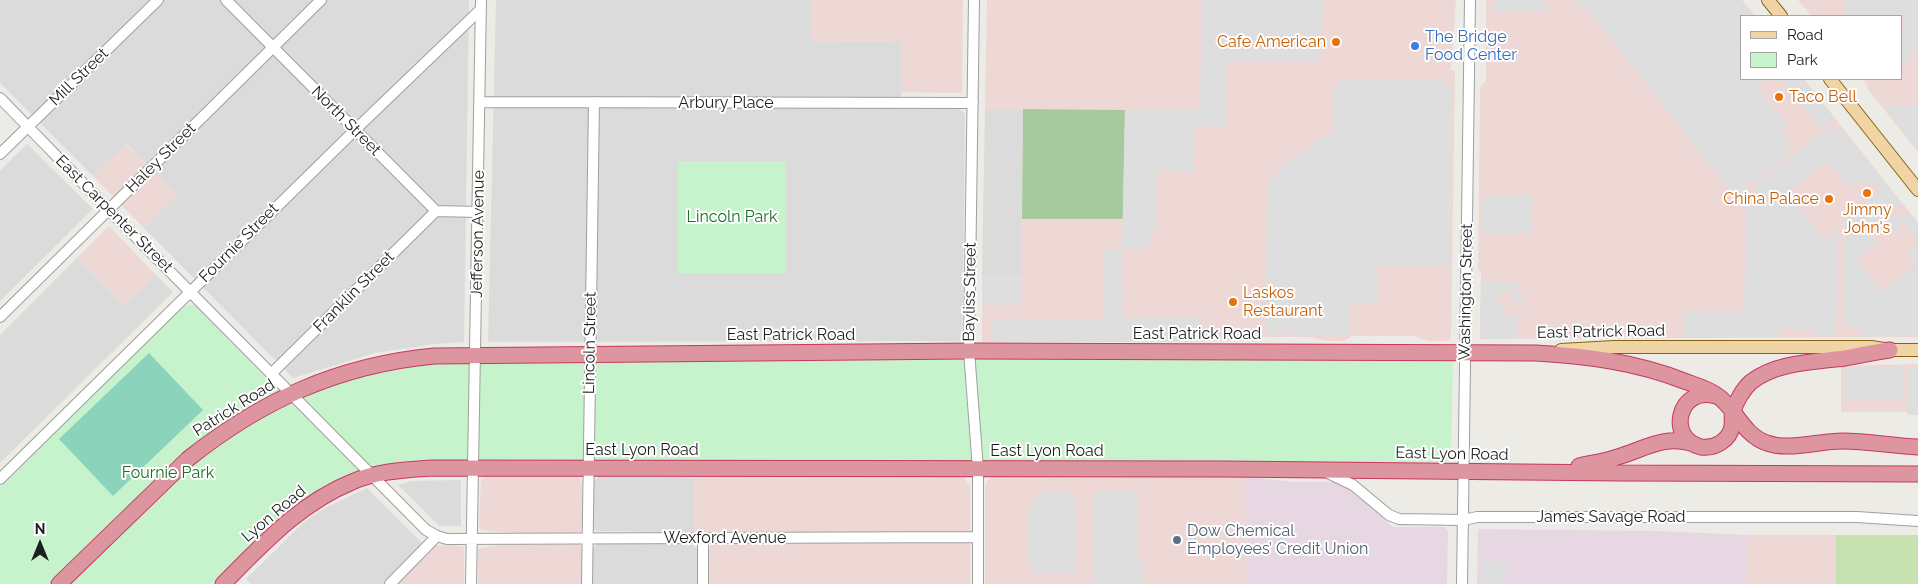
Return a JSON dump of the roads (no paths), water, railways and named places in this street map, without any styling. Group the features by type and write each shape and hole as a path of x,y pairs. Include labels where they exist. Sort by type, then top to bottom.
{"highway":[{"path":"1814,362 1822,356 1825,347"},
{"path":"1556,472 1615,458 1666,440 1682,441 1706,447 1722,442 1732,429 1732,413 1746,387 1758,378 1776,369 1890,350"},
{"name":"East Patrick Road","path":"475,354 969,351 1511,352"},
{"path":"1511,352 1563,355 1631,364 1682,380 1712,392 1722,399 1752,435 1760,441 1774,445 1788,446 1844,441 1918,447"},
{"name":"Patrick Road","path":"59,584 188,459 252,413 324,379 378,364 424,357 475,354"},
{"path":"1696,445 1687,439 1681,429 1680,418 1683,408 1690,400 1700,395 1711,394 1722,399"},
{"name":"East Lyon Road","path":"473,467 1320,469 1918,474"},
{"name":"Lyon Road","path":"223,584 272,536 309,505 353,481 401,470 473,467"}],"main road":[{"path":"1768,0 1780,15"},
{"path":"1831,80 1918,190"},
{"name":"East Patrick Road","path":"1511,352 1614,348 1871,347 1890,350 1918,350"}],"street":[{"name":"Mill Street","path":"0,154 158,0"},
{"name":"North Street","path":"226,0 436,211"},
{"name":"Haley Street","path":"0,317 322,0"},
{"name":"Bayliss Street","path":"974,0 969,351 978,469 978,584"},
{"name":"Washington Street","path":"1462,584 1470,0"},
{"name":"Jefferson Avenue","path":"471,584 481,4"},
{"name":"Fournie Street","path":"0,479 481,4"},
{"name":"East Carpenter Street","path":"0,98 426,530 437,536"},
{"name":"Arbury Place","path":"480,102 973,103"},
{"name":"Lincoln Street","path":"587,584 594,102"},
{"path":"436,211 478,212"},
{"name":"Franklin Street","path":"271,374 436,211"},
{"name":"James Savage Road","path":"1320,469 1354,485 1388,515 1400,519 1463,520 1477,517 1879,517 1918,521"},
{"path":"390,584 437,536 447,539 472,539"},
{"name":"Wexford Avenue","path":"472,539 978,537"},
{"path":"703,584 704,538"}],"place":[{"name":"Cafe American","path":"1336,42"},
{"name":"The Bridge Food Center","path":"1415,46"},
{"name":"Taco Bell","path":"1779,97"},
{"name":"Jimmy John's","path":"1867,193"},
{"name":"China Palace","path":"1829,199"},
{"name":"Laskos Restaurant","path":"1233,302"},
{"name":"Dow Chemical Employees’ Credit Union","path":"1177,540"}],"park label":[{"name":"Lincoln Park","path":"732,217"},
{"name":"Fournie Park","path":"168,473"}]}
